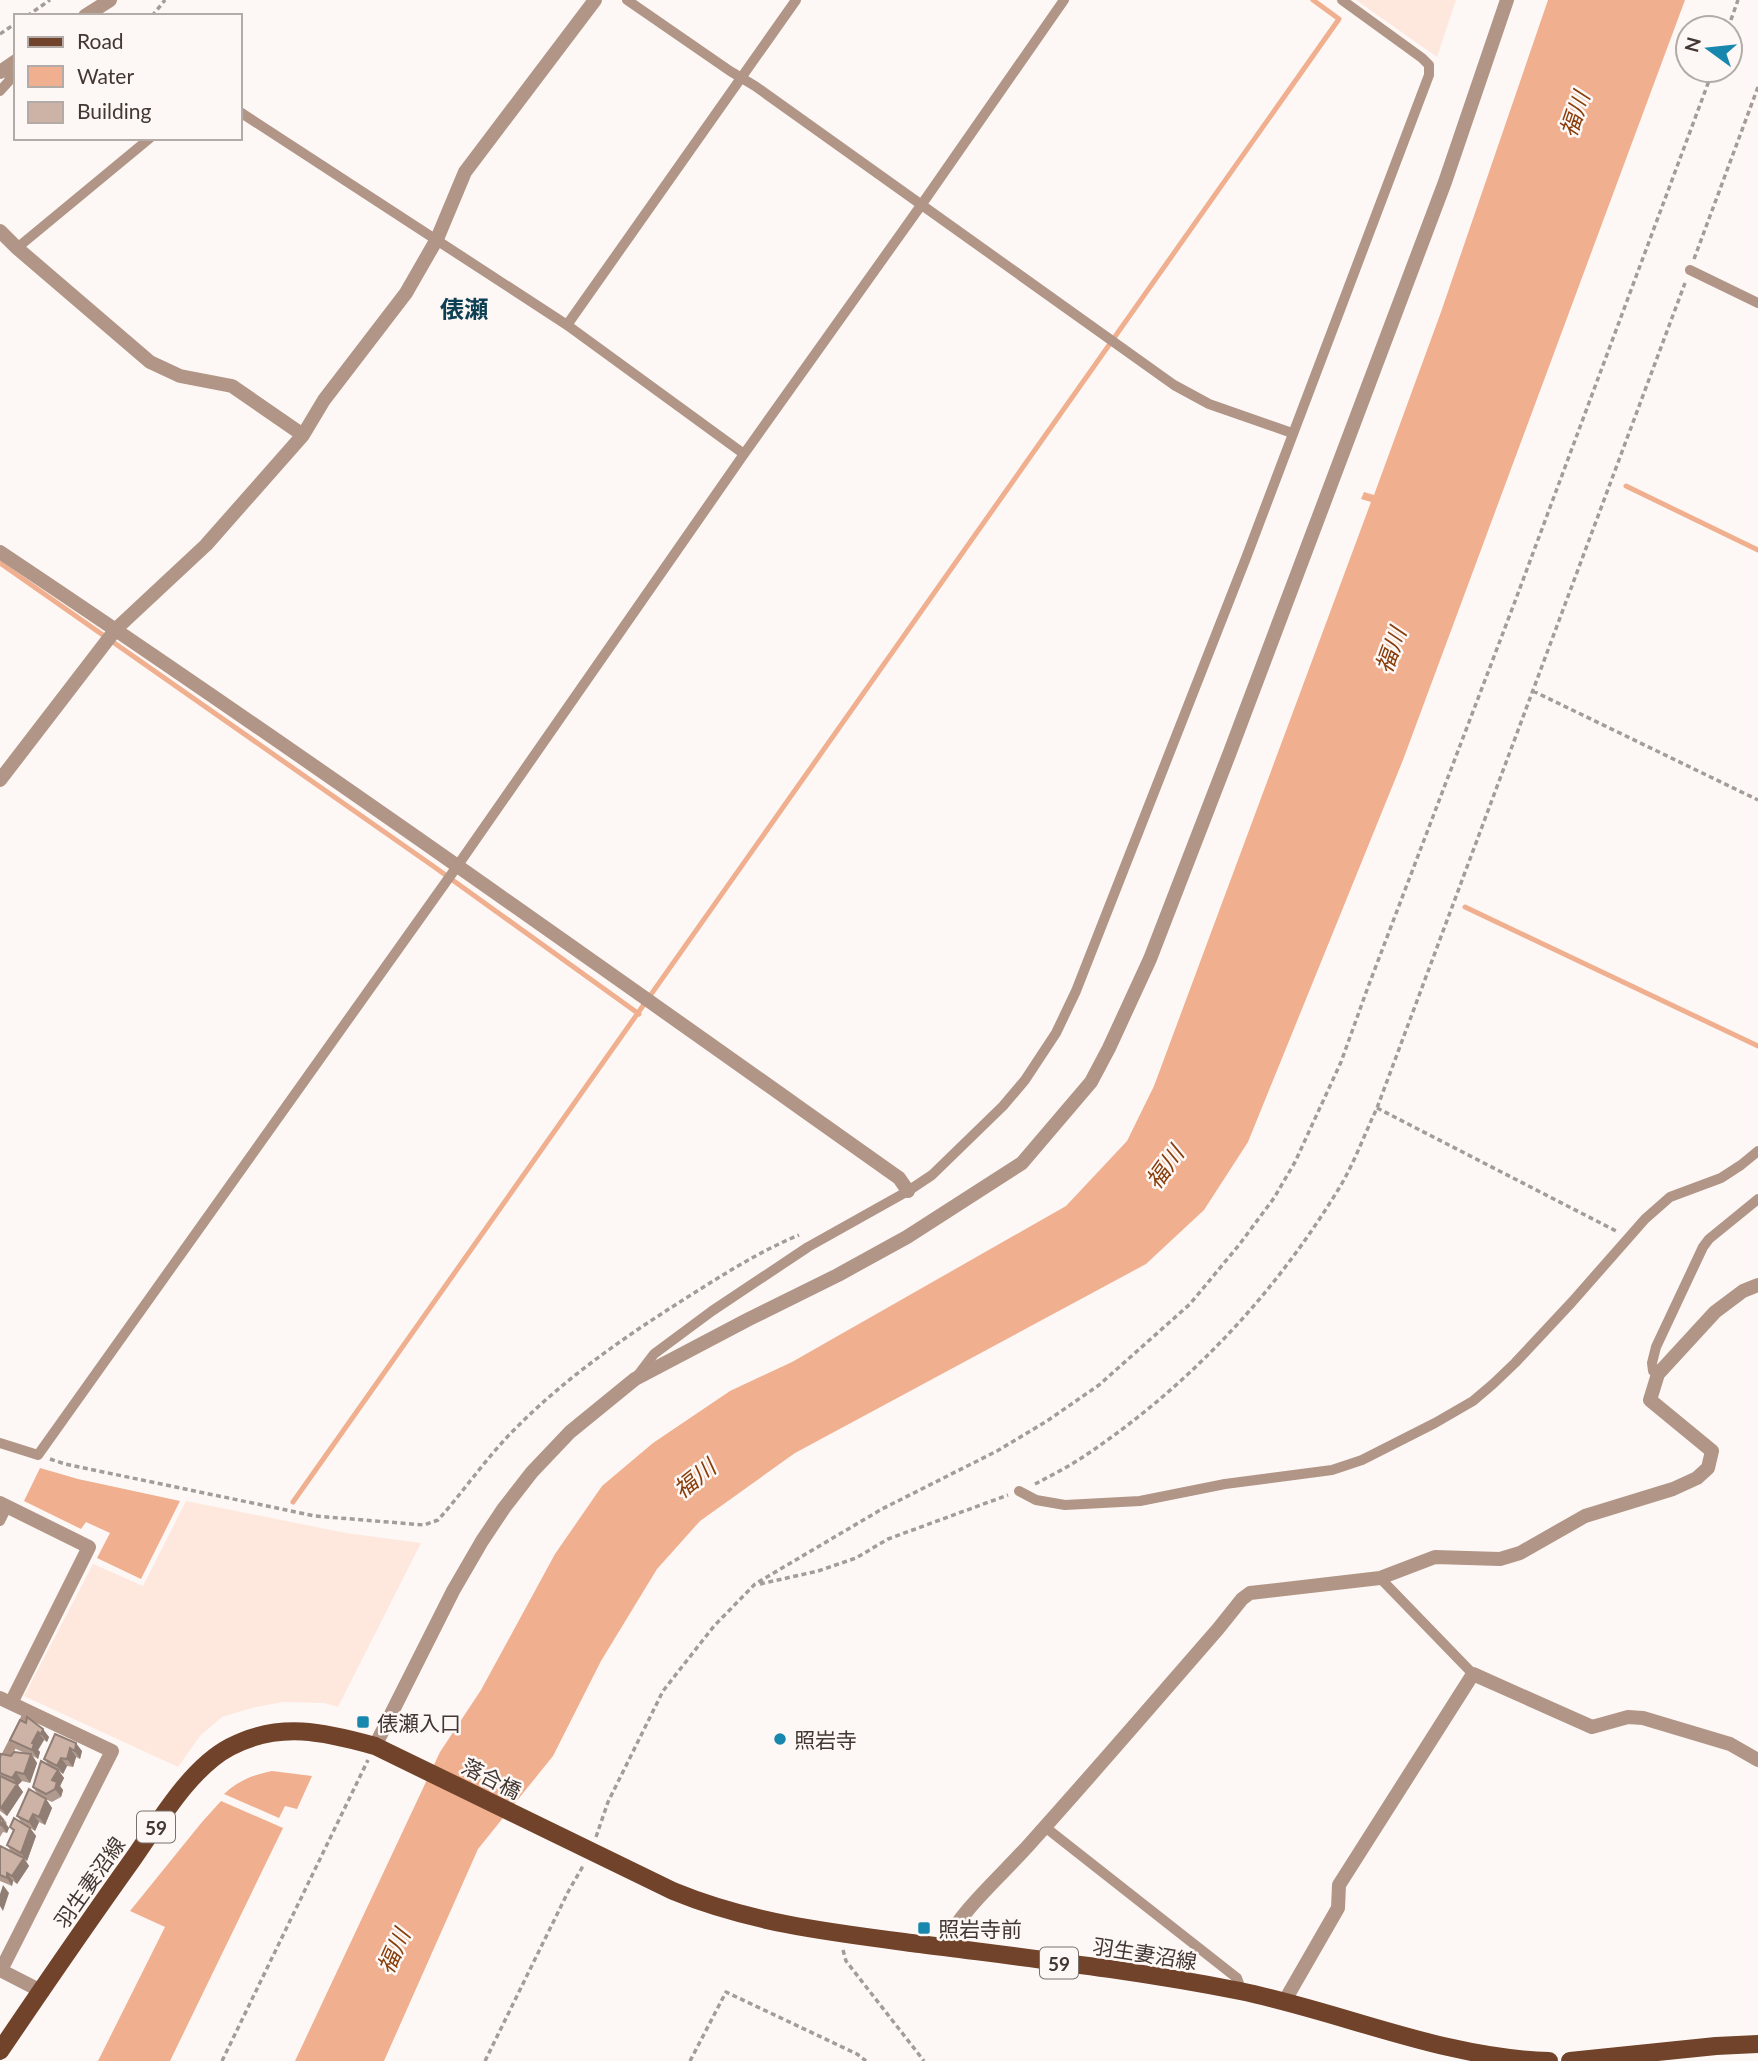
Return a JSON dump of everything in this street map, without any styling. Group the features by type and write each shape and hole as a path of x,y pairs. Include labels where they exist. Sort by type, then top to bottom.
{"main road":[{"name":"羽生妻沼線","path":"0,2051 183,1791 209,1763 229,1748 267,1734 304,1731 326,1733 382,1748"},
{"name":"落合橋","path":"382,1748 584,1849"},
{"name":"羽生妻沼線","path":"584,1849 707,1905 777,1923 1156,1977 1242,1992 1480,2057 1549,2061"},
{"path":"1570,2061 1758,2044"}],"street":[{"path":"88,14 110,0"},
{"path":"0,780 116,629 206,545 303,435 324,400 406,293 437,239 465,172 595,0"},
{"path":"382,1748 453,1591 482,1541 532,1472 570,1432 635,1379 907,1237 1022,1163 1091,1082 1150,959 1230,752 1445,182 1507,0"},
{"path":"7,242 150,362 180,376 232,386 303,435"},
{"path":"0,552 458,865 899,1178 908,1191"},
{"path":"942,1947 968,1909 1045,1827 1250,1593 1380,1578 1435,1557 1500,1559 1520,1553 1585,1516 1673,1489 1697,1478 1708,1468 1712,1451 1650,1400 1658,1374 1715,1312 1743,1291 1758,1285"},
{"path":"4,1505 89,1547 6,1701 113,1751 1,1970 41,1991"},
{"path":"1284,2002 1338,1908 1339,1885 1473,1674 1592,1727 1628,1717 1643,1718 1730,1744 1758,1760"}],"lane":[{"path":"627,0 755,86 1183,390 1209,404 1292,433"},
{"path":"566,325 796,0"},
{"path":"0,1443 38,1455 458,865 1064,0"},
{"path":"635,1379 654,1354 712,1311 808,1247 932,1175 1003,1106 1025,1080 1056,1033 1076,991 1246,558 1429,75 1429,65 1422,58 1342,0"},
{"path":"0,91 9,80 9,66"},
{"path":"242,113 566,325 744,454"},
{"path":"7,242 147,140"},
{"path":"1690,270 1758,303"},
{"path":"1019,1491 1036,1500 1065,1505 1140,1501 1225,1484 1332,1471 1362,1460 1473,1401 1493,1384 1572,1302 1644,1219 1670,1196 1721,1178 1758,1151"},
{"path":"1658,1374 1653,1371 1652,1363 1657,1347 1703,1247 1758,1199"},
{"path":"0,1521 4,1505"},
{"path":"1380,1578 1473,1674"},
{"path":"0,1768 29,1712"},
{"path":"1045,1827 1237,1978 1242,1992"}],"path":[{"path":"30,14 50,0"},
{"path":"154,14 165,0"},
{"path":"485,2061 568,1892 584,1849 663,1691 714,1626 755,1584 882,1509 997,1451 1099,1385 1190,1304 1274,1198 1295,1162 1341,1062 1708,84"},
{"path":"755,1584 818,1571 856,1558 888,1539 1019,1491 1084,1457 1136,1418 1204,1360 1248,1315 1292,1260 1342,1183 1377,1108 1758,87"},
{"path":"1532,691 1758,800"},
{"path":"1377,1108 1629,1237"},
{"path":"38,1455 65,1464 315,1516 424,1525 438,1520 512,1432 585,1367 723,1274 763,1250 802,1233"},
{"path":"222,2061 364,1768"},
{"path":"838,1933 846,1961 924,2061"},
{"path":"690,2061 726,1992 857,2054 866,2061"}],"shaded area":[{"path":"1356,0 1456,0 1437,57"},
{"path":"186,1501 346,1533 421,1543 338,1707 324,1703 283,1702 222,1717 200,1736 178,1767 24,1696 93,1564 143,1586"}],"water":[{"name":"福川","path":"1548,0 1685,0 1680,14 1674,14 1674,30 1403,760 1248,1142 1204,1210 1146,1264 795,1453 700,1521 657,1569 601,1661 553,1756 478,1849 384,2061 295,2061 440,1752 481,1690 555,1554 602,1486 653,1443 730,1391 792,1362 1066,1206 1127,1141 1154,1086 1371,502 1361,499 1364,492 1374,495 1441,312"},
{"path":"40,1468 180,1501 141,1579 97,1558 110,1533 86,1522 81,1529 24,1501"},
{"path":"272,1771 312,1776 297,1809 285,1806 279,1818 224,1794 246,1779"},
{"path":"221,1801 283,1828 170,2061 98,2061 165,1927 130,1911"}],"building":[{"path":"27,1717 43,1729 32,1743 32,1750 10,1740 20,1720 26,1723"},
{"path":"55,1734 76,1743 75,1751 70,1748 67,1759 61,1758 57,1766 44,1759"},
{"path":"14,1752 31,1754 24,1774 16,1772 12,1778 0,1773 0,1758 1,1754 11,1756"},
{"path":"41,1761 58,1770 52,1780 57,1782 55,1789 46,1794 33,1787"},
{"path":"0,1776 17,1784 1,1808 0,1807"},
{"path":"29,1789 46,1799 39,1817 33,1814 29,1822 17,1816"},
{"path":"14,1818 30,1828 21,1853 7,1845 14,1830 10,1827"},
{"path":"0,1846 24,1858 12,1876 7,1873 7,1878 0,1875"}],"waterway":[{"path":"293,1502 1339,19 1313,0"},
{"path":"1626,486 1758,550"},
{"path":"0,563 433,866 639,1014"},
{"path":"1465,907 1758,1046"}],"place":[{"name":"俵瀬入口","path":"363,1722"},
{"name":"照岩寺","path":"780,1739"},
{"name":"照岩寺前","path":"924,1928"}],"district":[{"name":"俵瀬","path":"464,308"}]}
